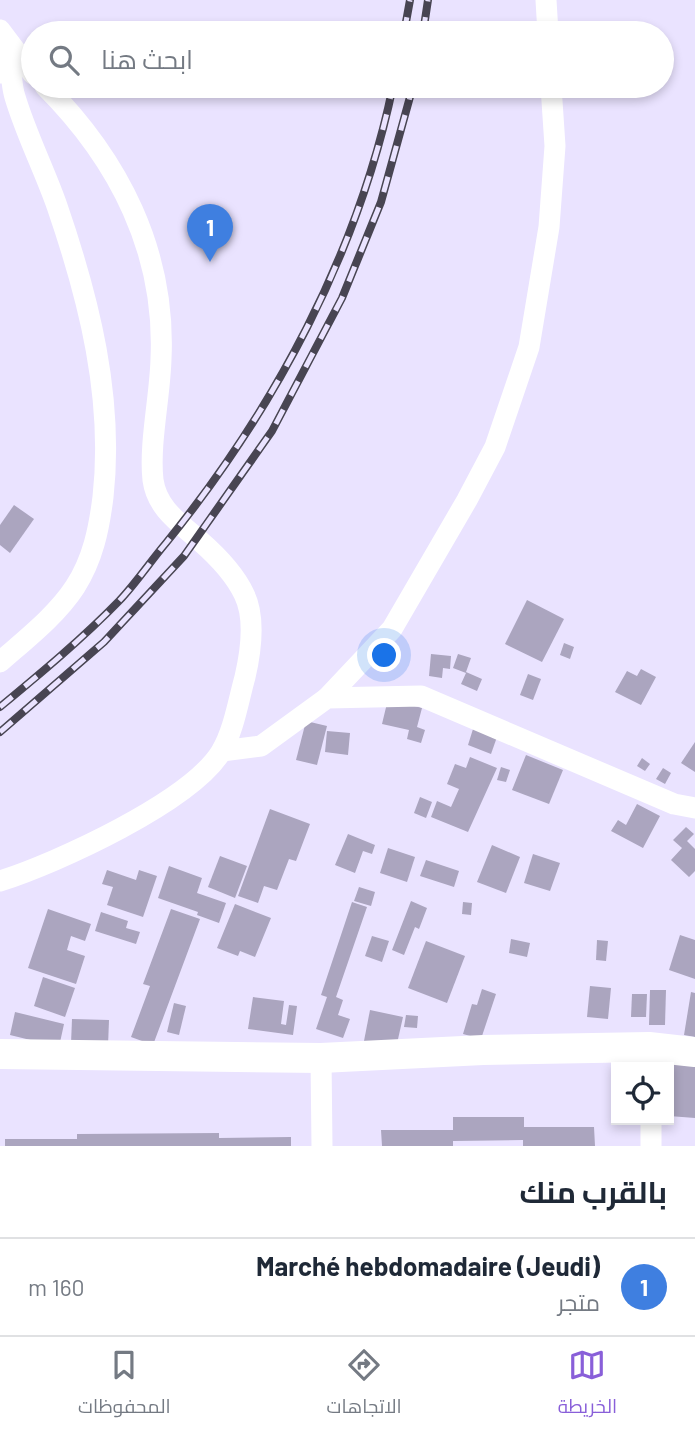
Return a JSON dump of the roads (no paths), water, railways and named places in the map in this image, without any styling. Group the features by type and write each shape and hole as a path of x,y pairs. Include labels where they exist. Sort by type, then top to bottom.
{"main road":[{"path":"0,1054 321,1058 483,1051 650,1057 695,1052"}],"street":[{"path":"546,0 547,21"},
{"path":"0,73 5,37"},
{"path":"5,37 21,58"},
{"path":"0,662 67,597 92,556 107,458 105,409 83,291 57,207 14,94 5,37"},
{"path":"0,881 78,851 158,806 197,779 222,751 230,733 247,668 252,630 244,594 231,574 167,512 158,499 153,466 162,323 152,258 141,228 101,150 57,98"},
{"path":"222,751 261,746 327,698 392,629 495,447 529,347 549,227 555,146 552,98"},
{"path":"327,698 421,696 663,800 695,808"},
{"path":"321,1058 322,1146"},
{"path":"651,1125 651,1146"}],"railway":[{"path":"406,21 410,0"},
{"path":"425,21 428,0"},
{"path":"0,707 76,642 125,594 205,492 242,439 307,328 334,269 358,210 378,148 390,98"},
{"path":"0,732 104,642 184,556 272,431 342,298 381,202 410,98"}],"place":[{"name":"Marché hebdomadaire (Jeudi)","path":"210,262"}]}
